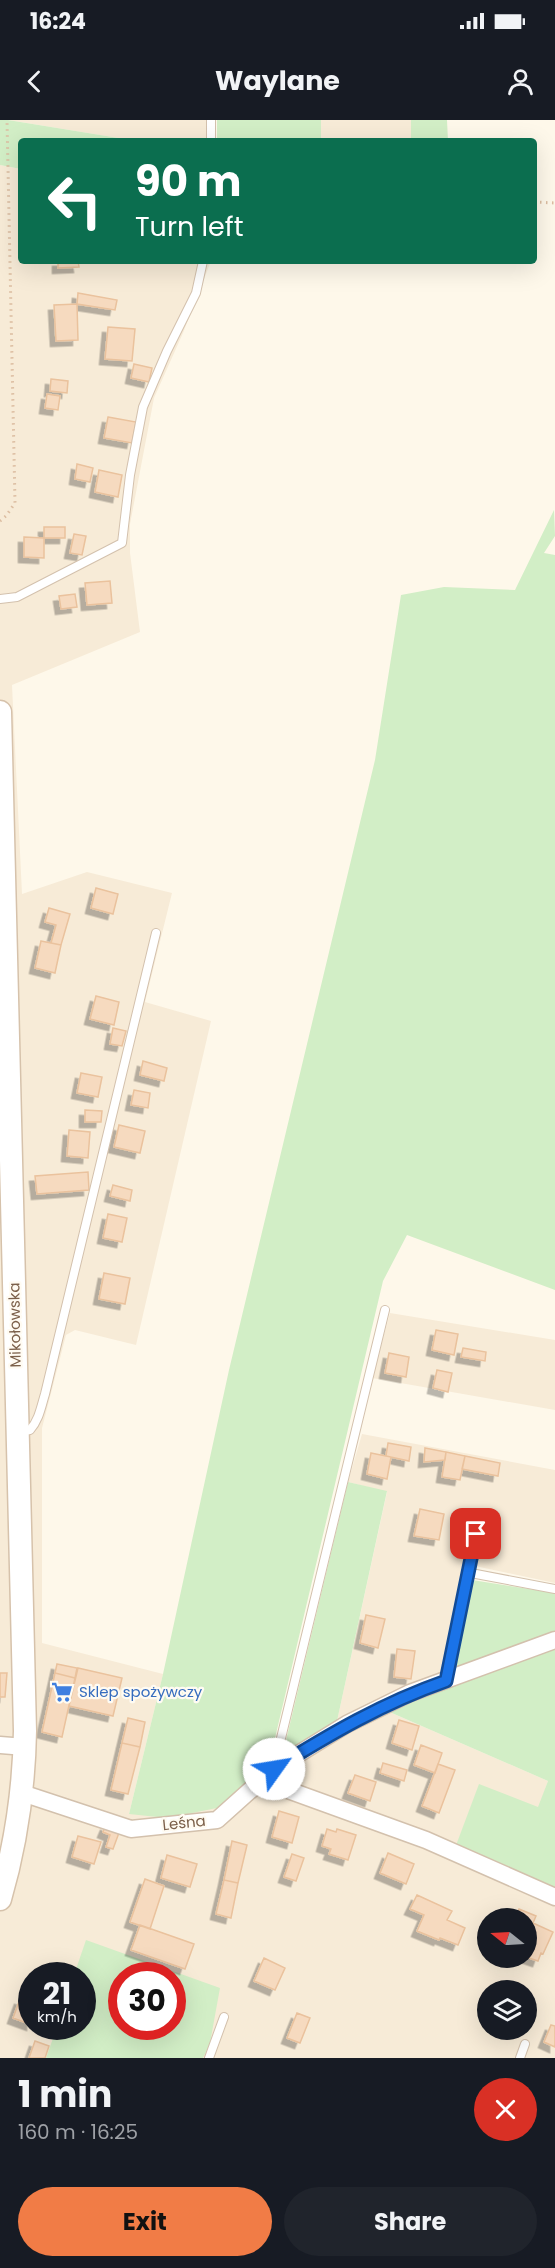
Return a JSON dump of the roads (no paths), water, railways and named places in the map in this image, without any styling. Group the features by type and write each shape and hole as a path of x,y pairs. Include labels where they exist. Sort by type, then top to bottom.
{"main road":[{"name":"Mikołowska","path":"0,712 25,1669 25,1747 22,1793 14,1846 0,1899"}],"street":[{"name":"Leśna","path":"22,1793 131,1829 217,1820 268,1774 347,1724 410,1693 555,1640"},
{"path":"0,1745 25,1747"},
{"path":"268,1774 288,1790 426,1840 555,1897"}],"lane":[{"path":"211,120 211,138"},
{"path":"0,599 17,597 122,543 129,475 143,407 167,351 196,293 202,264"},
{"path":"18,1432 30,1430 33,1426 38,1418 45,1394 156,933"},
{"path":"268,1774 385,1310"},
{"path":"446,1681 476,1534"},
{"path":"476,1574 555,1589"},
{"path":"209,2058 224,2017"},
{"path":"520,2058 525,2044"}],"place":[{"name":"Sklep spożywczy","path":"62,1692"}]}
